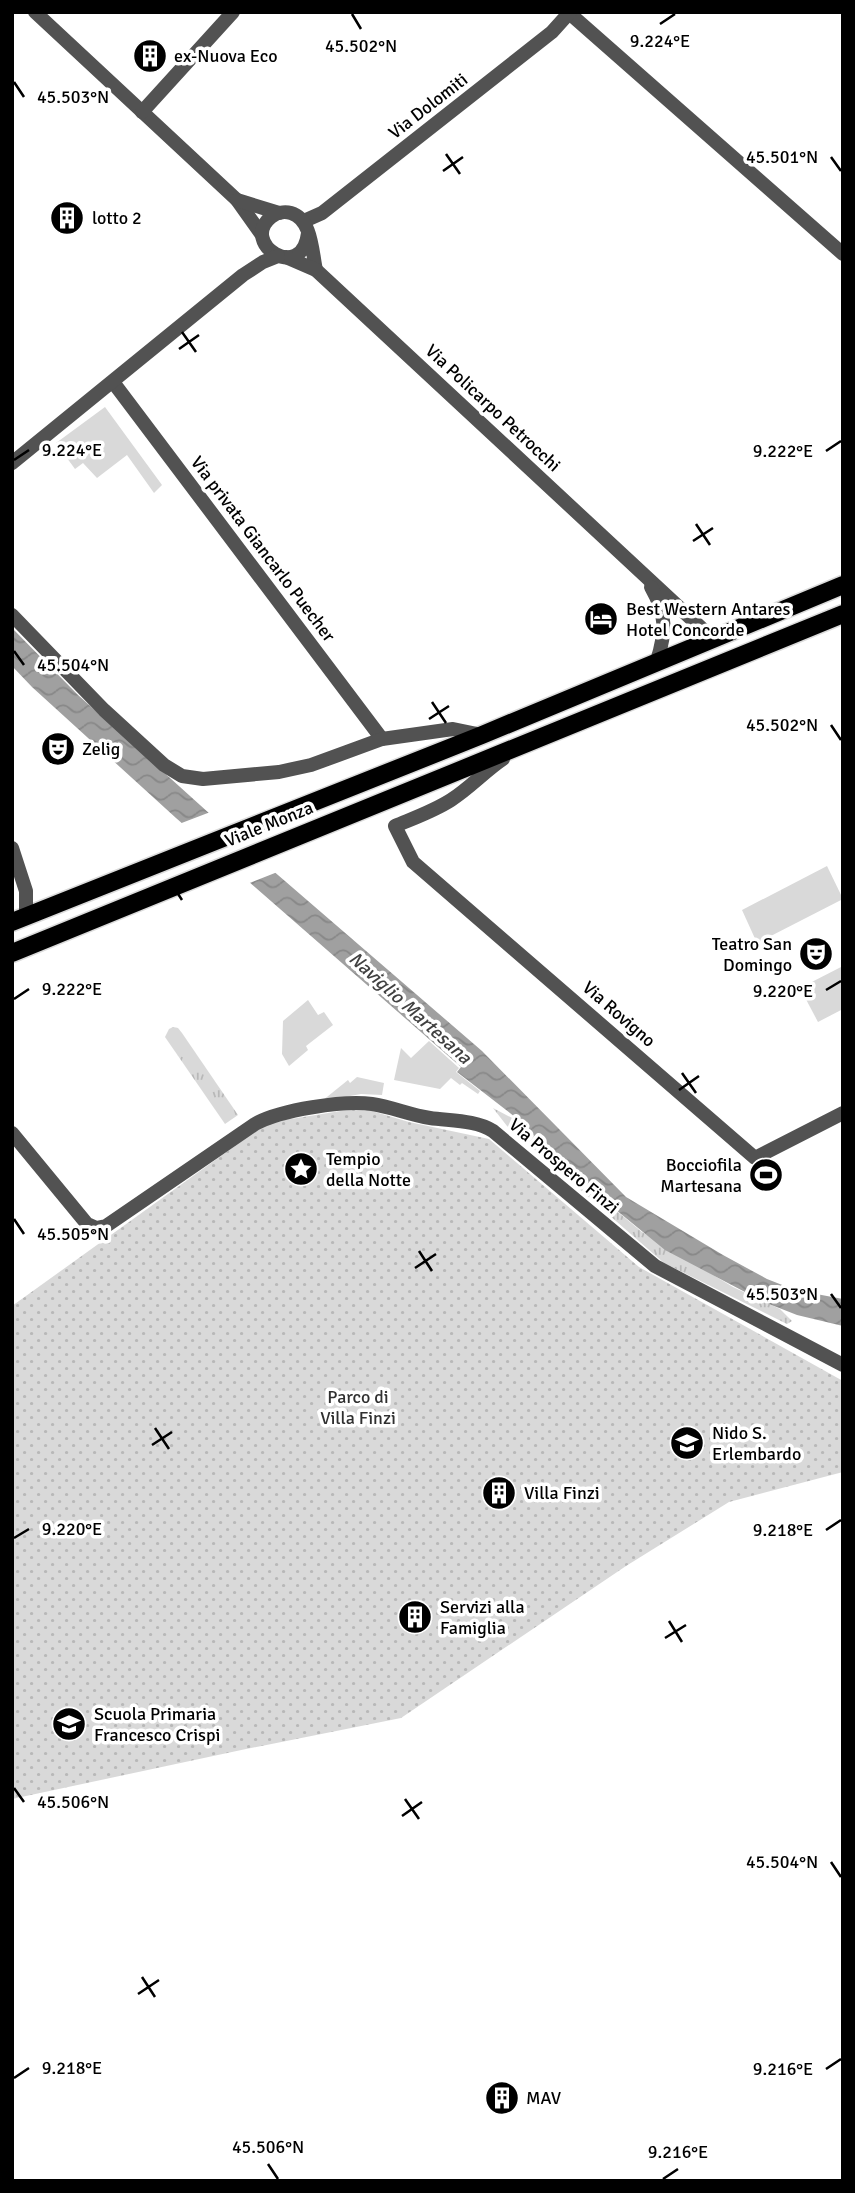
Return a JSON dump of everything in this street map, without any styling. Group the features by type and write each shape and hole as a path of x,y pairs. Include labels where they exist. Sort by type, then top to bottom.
{"main road":[{"name":"Viale Monza","path":"19,919 482,735 843,585"},
{"name":"Viale Monza","path":"12,953 843,614"}],"street":[{"path":"35,12 237,200 262,235 269,250 282,257"},
{"path":"142,112 233,12"},
{"path":"569,13 843,254"},
{"name":"Via Dolomiti","path":"12,463 243,275 263,262 295,256 303,248 306,227 552,32 569,13"},
{"path":"237,200 279,213 290,212 306,227 317,270"},
{"path":"262,235 268,219 279,213"},
{"name":"Via Policarpo Petrocchi","path":"282,257 317,270 712,638"},
{"name":"Via privata Giancarlo Puecher","path":"113,382 382,738"},
{"name":"Via Policarpo Petrocchi","path":"643,574 656,595 664,620 664,636 657,661"},
{"path":"12,615 104,710 164,765 181,776 203,779 279,772 311,765 382,738 453,729 482,735"},
{"name":"Viale Monza","path":"395,826 450,802 490,768 542,735"},
{"name":"Via Rovigno","path":"395,826 413,862 755,1158 843,1113"},
{"path":"12,848 26,891 19,919"},
{"name":"Via Prospero Finzi","path":"12,1133 87,1224 101,1228 261,1121 282,1113 354,1103 373,1104 418,1116 487,1127 649,1262 677,1280 843,1365"}],"green space":[{"path":"105,407 162,485 154,493 127,455 97,478 83,463 75,469 56,443"},
{"path":"827,866 843,899 757,943 742,910"},
{"path":"843,966 843,1009 818,1022 800,988"},
{"path":"308,1000 318,1015 324,1012 333,1025 306,1046 308,1050 289,1066 282,1054 283,1021"},
{"path":"173,1027 182,1033 238,1115 225,1124 165,1037"},
{"path":"429,1041 459,1068 456,1072 480,1091 478,1094 451,1078 440,1089 394,1080 401,1048 411,1058"},
{"path":"357,1077 384,1083 382,1095 361,1094 322,1101 348,1080 350,1083"},
{"path":"493,1108 514,1119 515,1117 577,1178 642,1232 733,1287 780,1309 792,1321 787,1324 664,1263 507,1126"},
{"name":"Parco di Villa Finzi","path":"353,1109 372,1111 489,1139 639,1267 843,1381 843,1472 729,1502 626,1566 401,1718 12,1799 12,1306 257,1130 272,1122"}],"water":[{"name":"Naviglio Martesana","path":"12,628 78,695 271,869 482,1051 626,1197 767,1279 795,1290 843,1299 843,1326 797,1315 764,1302 665,1250 577,1178 515,1117 457,1072 461,1067 176,818 32,687 12,666"}],"pier":[{"path":"213,811 280,871 247,884 179,824"}],"place":[{"name":"ex-Nuova Eco","path":"150,56"},
{"name":"lotto 2","path":"67,218"},
{"name":"Best Western Antares Hotel Concorde","path":"601,619"},
{"name":"Zelig","path":"58,749"},
{"name":"Teatro San Domingo","path":"816,954"},
{"name":"Tempio della Notte","path":"301,1169"},
{"name":"Bocciofila Martesana","path":"766,1175"},
{"name":"Nido S. Erlembardo","path":"687,1443"},
{"name":"Villa Finzi","path":"499,1493"},
{"name":"Servizi alla Famiglia","path":"415,1617"},
{"name":"Scuola Primaria Francesco Crispi","path":"69,1724"},
{"name":"MAV","path":"502,2098"}]}
